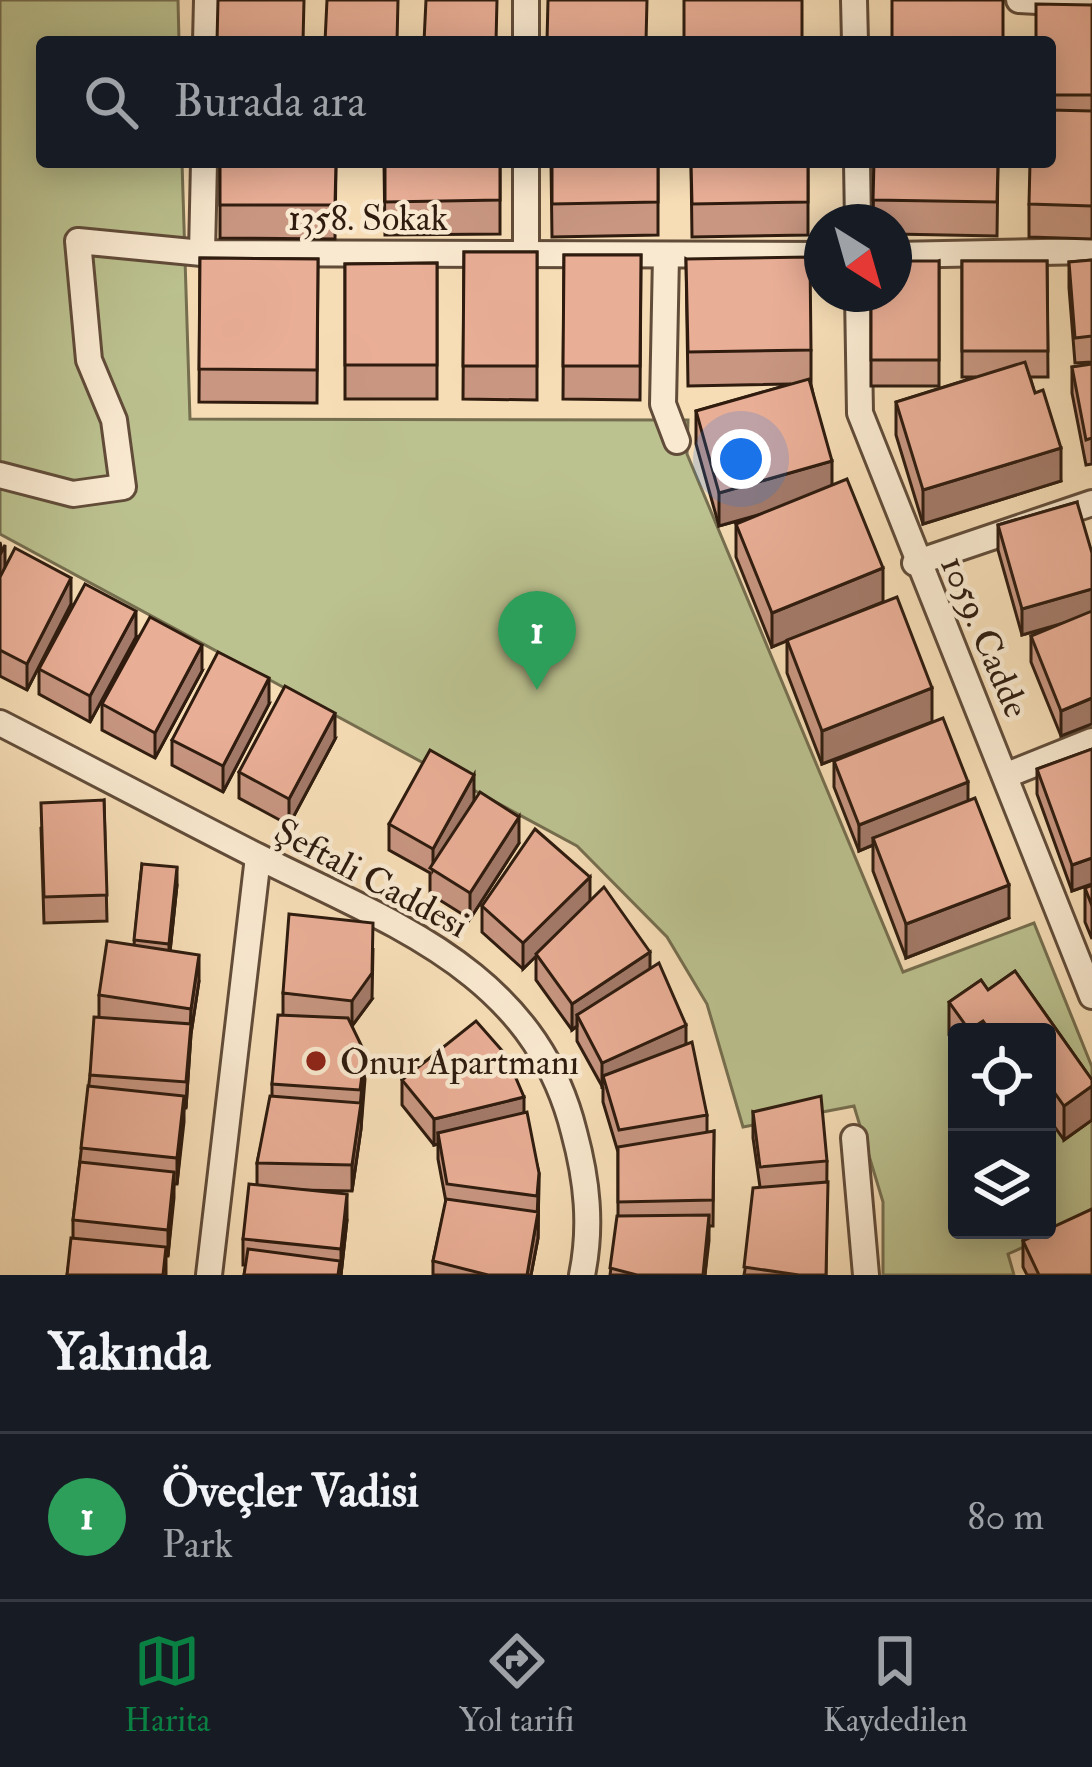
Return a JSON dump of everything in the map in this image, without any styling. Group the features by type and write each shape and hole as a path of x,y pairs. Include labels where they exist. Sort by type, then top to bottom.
{"street":[{"path":"206,36 207,0"},
{"path":"526,0 526,36"},
{"path":"854,0 855,36"},
{"path":"1018,0 1092,4"},
{"path":"202,253 204,168"},
{"path":"526,168 526,254"},
{"path":"857,168 858,204"},
{"name":"1358. Sokak","path":"0,475 73,494 123,487 114,420 89,360 78,241 202,253 804,255"},
{"path":"912,255 1092,251"},
{"path":"665,256 663,404 677,441"},
{"name":"1059. Cadde","path":"858,312 860,413 915,563 1007,775 1092,996"},
{"path":"915,563 1092,503"},
{"name":"Şeftali Caddesi","path":"0,723 400,926 453,959 526,1024 564,1090 586,1176 588,1243 582,1275"},
{"path":"1007,775 1092,742"},
{"path":"209,1275 259,856"},
{"path":"854,1138 866,1275"}],"green space":[{"path":"0,0 178,0 179,36 36,36 36,168 182,168 190,419 688,420 687,454 903,972 1034,923 1092,1067 1092,1217 1056,1233 1056,1023 948,1023 948,1239 1042,1239 1008,1254 1014,1275 883,1275 883,1202 854,1106 743,1127 707,1004 667,937 577,846 0,534"}],"building":[{"path":"218,0 304,0 303,36 217,36"},
{"path":"327,0 398,0 397,36 325,36"},
{"path":"426,0 497,0 496,36 424,36"},
{"path":"548,0 647,0 646,36 547,36"},
{"path":"684,0 802,0 802,36 684,36"},
{"path":"892,0 1003,0 1003,36 892,36"},
{"path":"1036,4 1092,5 1092,95 1056,95 1056,36 1036,36"},
{"path":"1056,110 1092,111 1092,206 1029,204 1030,168 1056,168"},
{"path":"220,168 336,168 335,205 220,205"},
{"path":"385,168 500,168 500,200 385,202"},
{"path":"552,168 658,168 658,202 552,204"},
{"path":"691,168 808,168 808,202 692,204"},
{"path":"874,168 998,168 997,202 873,200"},
{"path":"464,252 537,252 537,366 463,366"},
{"path":"564,255 641,255 640,366 563,366"},
{"path":"804,257 804,312 811,312 811,350 688,352 686,259"},
{"path":"200,258 318,259 317,370 199,369"},
{"path":"1092,260 1092,336 1075,338 1069,262"},
{"path":"912,261 939,261 939,360 871,360 871,312 912,312"},
{"path":"962,261 1047,261 1048,351 962,351"},
{"path":"437,263 437,365 345,365 345,264"},
{"path":"1025,362 1035,393 1043,390 1061,448 923,490 896,402"},
{"path":"1092,364 1092,438 1086,440 1072,367"},
{"path":"809,379 832,461 719,493 696,411"},
{"path":"847,479 883,568 772,613 736,524"},
{"path":"1077,502 1092,553 1092,589 1022,609 998,525"},
{"path":"15,548 71,578 27,664 0,650 0,577"},
{"path":"85,584 136,611 90,696 39,669"},
{"path":"897,597 932,688 822,731 787,640"},
{"path":"1092,611 1092,698 1061,711 1031,636"},
{"path":"150,617 202,645 155,733 102,704"},
{"path":"218,652 269,678 223,766 172,740"},
{"path":"285,686 335,713 289,799 239,772"},
{"path":"943,718 968,782 859,825 834,761"},
{"path":"1092,749 1092,858 1072,865 1037,769"},
{"path":"430,750 474,775 433,849 389,824"},
{"path":"480,792 519,817 470,893 430,868"},
{"path":"975,798 1009,885 906,924 873,838"},
{"path":"104,800 107,895 44,897 41,803"},
{"path":"535,829 590,877 523,943 482,906"},
{"path":"142,864 177,867 169,944 134,940"},
{"path":"604,887 650,952 572,1004 536,954"},
{"path":"289,914 373,923 372,973 352,1001 283,993"},
{"path":"107,941 199,955 191,1009 99,995"},
{"path":"659,963 686,1025 602,1063 577,1015"},
{"path":"1015,971 1052,1023 964,1023 949,1002 981,980 988,990"},
{"name":"Onur Apartmanı","path":"278,1015 348,1018 365,1053 360,1090 272,1084"},
{"path":"94,1017 191,1024 186,1082 90,1075"},
{"path":"476,1021 506,1055 524,1097 434,1119 402,1080"},
{"path":"1056,1029 1092,1080 1092,1086 1064,1106 1056,1095"},
{"path":"692,1042 707,1115 619,1130 603,1076"},
{"path":"88,1086 184,1096 177,1158 81,1148"},
{"path":"270,1096 361,1103 352,1165 257,1163"},
{"path":"821,1096 827,1161 760,1167 753,1112"},
{"path":"527,1112 539,1173 537,1196 447,1184 438,1133"},
{"path":"714,1131 713,1200 618,1202 618,1147"},
{"path":"80,1162 174,1172 168,1230 73,1220"},
{"path":"828,1182 826,1275 744,1267 753,1188"},
{"path":"249,1184 347,1194 341,1249 243,1239"},
{"path":"446,1199 538,1212 527,1275 488,1275 433,1261"},
{"path":"1092,1209 1092,1275 1039,1275 1023,1241 1056,1239 1056,1226"},
{"path":"709,1215 703,1275 637,1275 610,1268 617,1216"},
{"path":"71,1238 166,1247 163,1275 67,1275"},
{"path":"248,1249 340,1261 338,1275 244,1275"}],"place":[{"name":"Öveçler Vadisi","path":"537,690"},
{"name":"Onur Apartmanı","path":"316,1061"}]}
